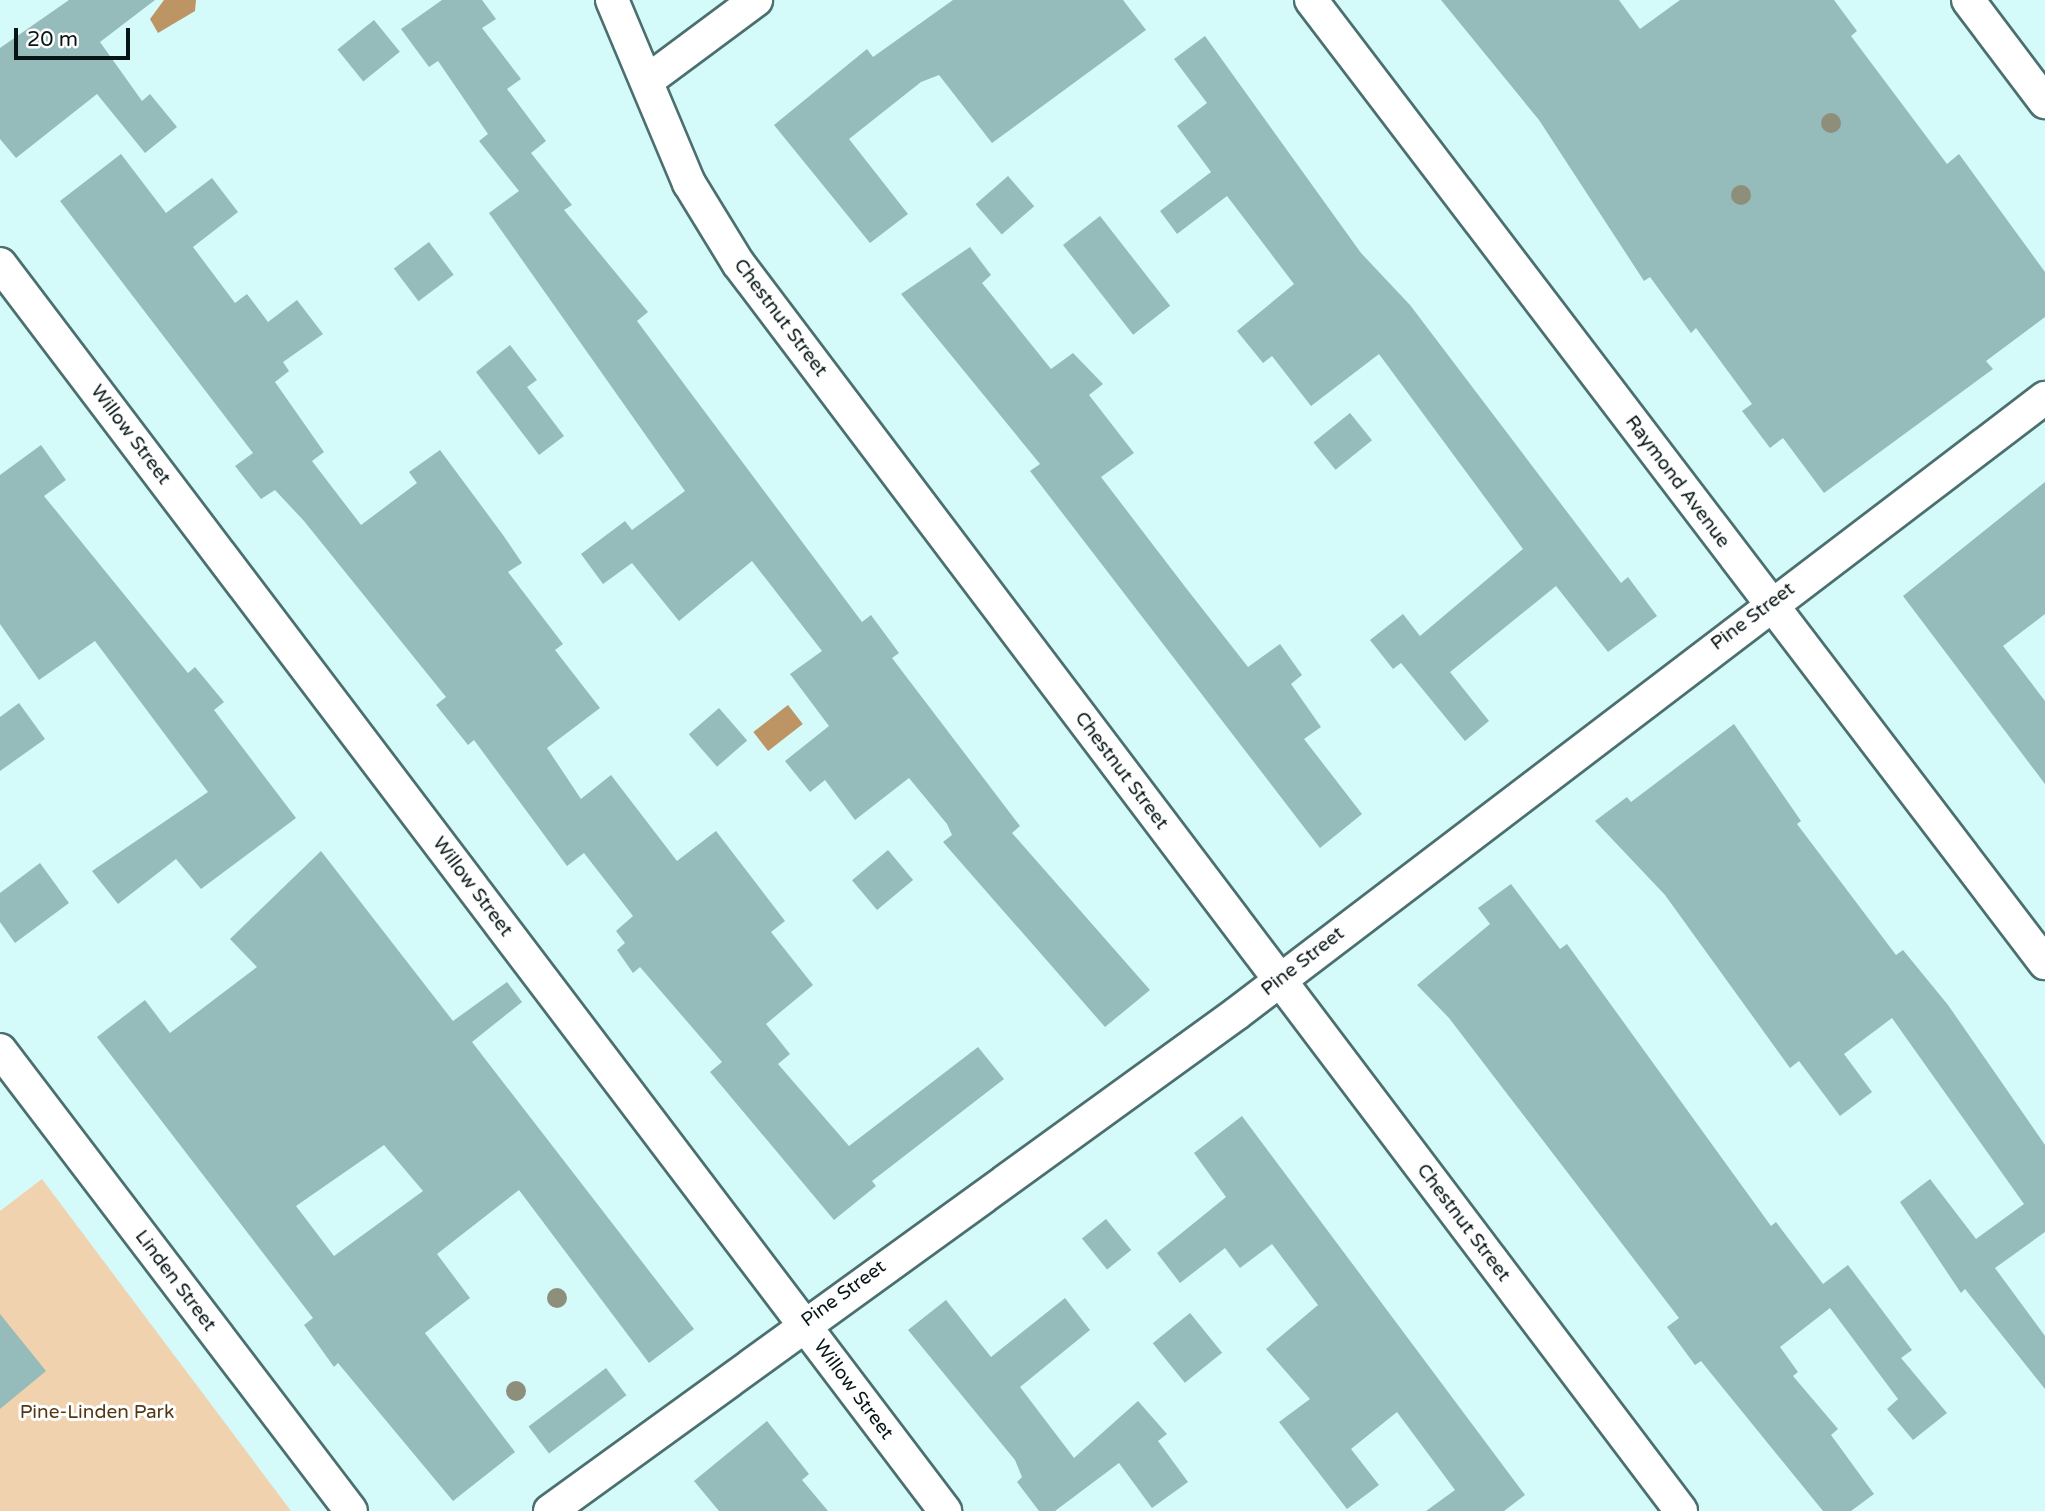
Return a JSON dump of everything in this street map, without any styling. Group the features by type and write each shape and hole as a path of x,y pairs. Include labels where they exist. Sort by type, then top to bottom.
{"street":[{"name":"Chestnut Street","path":"612,0 690,183 738,263 1681,1511"},
{"path":"647,81 756,0"},
{"name":"Raymond Avenue","path":"1311,0 2045,963"},
{"path":"1968,0 2045,102"},
{"name":"Willow Street","path":"0,264 944,1511"},
{"name":"Pine Street","path":"551,1511 803,1324 1280,980 1771,603 2045,398"},
{"name":"Linden Street","path":"0,1051 351,1511"}],"green space":[{"name":"Pine-Linden Park","path":"42,1179 291,1511 0,1511 0,1211"}],"shaded area":[{"path":"164,0 196,0 195,11 158,33 150,19"},
{"path":"788,705 803,724 768,751 753,732"}],"building":[{"path":"69,0 155,0 100,42 142,101 150,94 177,127 145,153 97,94 16,158 0,139 0,48"},
{"path":"442,0 482,0 496,19 482,28 521,79 507,89 546,141 531,153 572,205 564,210 648,312 637,321 862,622 871,615 899,653 892,658 1020,826 1012,833 1150,990 1105,1027 943,842 952,835 947,824 909,778 855,820 825,780 810,792 785,761 829,726 790,674 822,651 752,561 679,621 632,563 603,584 581,554 625,521 632,530 685,491 489,213 519,191 479,141 488,134 438,61 429,67 401,29"},
{"path":"953,0 1123,0 1146,30 992,143 939,75 921,82 849,139 908,214 870,243 774,125 867,49 873,57"},
{"path":"1441,0 1619,0 1640,29 1680,0 1834,0 1857,31 1851,36 1947,164 1959,154 2045,272 2045,317 1986,361 1993,369 1824,493 1783,438 1770,448 1742,411 1752,404 1696,328 1691,333 1650,277 1644,281 1539,120"},
{"path":"374,20 400,52 363,81 337,50"},
{"path":"1205,36 1361,253 1410,305 1621,583 1628,577 1657,616 1608,652 1556,586 1450,672 1489,721 1465,741 1401,663 1393,669 1370,640 1403,614 1420,636 1523,549 1379,354 1311,406 1272,356 1263,363 1237,331 1294,284 1227,196 1177,234 1160,211 1211,172 1177,126 1207,103 1174,59"},
{"path":"121,154 166,213 212,178 238,212 193,247 235,303 247,294 268,322 297,300 323,334 283,362 289,371 275,382 324,452 312,461 361,525 417,483 409,472 440,450 503,535 522,563 508,572 563,644 555,650 600,708 547,748 581,799 611,775 677,861 716,831 785,921 771,932 813,985 766,1024 790,1054 778,1064 849,1146 978,1047 1004,1079 872,1181 876,1186 834,1220 710,1072 722,1062 640,967 633,973 617,950 625,943 616,931 633,916 584,853 567,866 474,740 468,745 436,705 446,697 304,521 275,490 261,499 235,466 253,453 60,201"},
{"path":"1008,176 1034,206 1002,234 976,204"},
{"path":"1100,216 1170,306 1133,335 1063,245"},
{"path":"429,242 454,275 419,301 394,268"},
{"path":"970,247 991,275 982,283 1051,369 1073,353 1103,384 1089,395 1134,453 1101,477 1186,588 1248,667 1280,644 1302,675 1291,684 1321,727 1304,739 1362,814 1320,848 1030,471 1040,464 901,294"},
{"path":"510,345 537,380 527,387 564,436 539,455 476,372"},
{"path":"1350,413 1372,440 1336,470 1313,443"},
{"path":"41,445 66,480 44,496 188,673 195,667 224,702 214,710 296,818 201,889 176,859 118,904 92,871 208,792 95,641 39,680 0,624 0,475"},
{"path":"2045,482 2045,614 2003,646 2045,701 2045,784 1903,596"},
{"path":"19,703 45,739 0,771 0,717"},
{"path":"719,708 747,740 717,767 689,734"},
{"path":"1734,724 1801,821 1797,824 1896,955 1903,950 1948,1005 2045,1145 2045,1232 1995,1268 2045,1336 2045,1389 1965,1289 1961,1293 1900,1202 1930,1179 1976,1239 2024,1204 1892,1018 1844,1054 1872,1092 1840,1116 1799,1061 1790,1068 1665,895 1595,821 1627,797 1631,802"},
{"path":"888,850 913,880 877,910 852,880"},
{"path":"321,851 453,1021 507,982 522,1002 472,1042 694,1329 649,1363 519,1190 437,1254 470,1298 425,1333 515,1452 453,1501 338,1363 334,1367 304,1325 313,1318 97,1037 145,1000 170,1033 257,967 230,939","holes":["384,1145 423,1191 334,1256 296,1206"]},
{"path":"40,863 69,903 15,943 0,922 0,893"},
{"path":"1511,884 1560,949 1567,944 1771,1226 1776,1222 1823,1284 1848,1265 1912,1350 1901,1358 1947,1413 1913,1440 1887,1409 1898,1399 1830,1308 1780,1347 1798,1372 1793,1376 1838,1429 1831,1435 1874,1494 1851,1511 1823,1511 1701,1361 1695,1365 1667,1327 1679,1318 1449,1018 1417,985 1490,924 1478,908"},
{"path":"1242,1116 1525,1495 1504,1511 1426,1511 1455,1490 1397,1412 1351,1449 1379,1485 1347,1509 1279,1422 1310,1399 1266,1349 1318,1305 1272,1244 1240,1268 1225,1248 1180,1283 1157,1253 1226,1197 1194,1153"},
{"path":"1106,1219 1131,1250 1107,1270 1082,1239"},
{"path":"1065,1298 1090,1330 1020,1387 1074,1458 1138,1401 1167,1434 1158,1441 1188,1482 1152,1508 1119,1463 1055,1511 1039,1511 1017,1482 1022,1477 1015,1460 908,1330 946,1300 991,1357"},
{"path":"1190,1313 1222,1353 1185,1383 1153,1343"},
{"path":"0,1314 46,1371 0,1409"},
{"path":"606,1368 626,1395 549,1454 529,1426"},
{"path":"767,1421 809,1474 802,1480 828,1511 719,1511 694,1481"}]}
